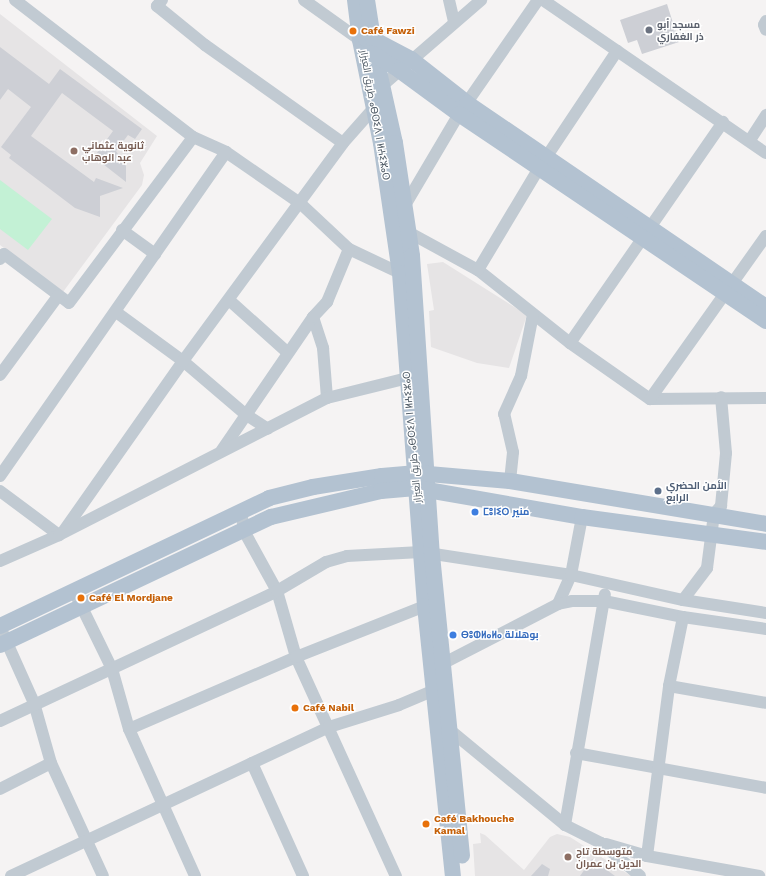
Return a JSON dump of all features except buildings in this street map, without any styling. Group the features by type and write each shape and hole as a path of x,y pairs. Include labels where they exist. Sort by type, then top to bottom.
{"main road":[{"name":"طريق العيزار ⴰⴱⵔⵉⴷ ⵏ ⵍⵄⵉⵣⴰⵔ","path":"355,0 374,108 402,231 423,482 427,553 442,664 453,876"},
{"name":"طريق العيزار ⴰⴱⵔⵉⴷ ⵏ ⵍⵄⵉⵣⴰⵔ","path":"367,0 361,39 376,58 395,143 404,207 400,273 413,376"},
{"path":"361,39 411,59 463,109"},
{"path":"376,58 399,70 463,109 728,288 766,307"},
{"path":"728,288 766,322"},
{"path":"0,626 268,498 313,486 423,482 510,482 714,514 766,524"},
{"path":"3,643 271,518 340,499 423,482 582,517 766,542"},
{"name":"طريق العيزار ⴰⴱⵔⵉⴷ ⵏ ⵍⵄⵉⵣⴰⵔ","path":"427,553 425,606 434,690 445,730 464,876"}],"street":[{"path":"162,0 157,6 205,45 343,143"},
{"path":"304,0 361,39"},
{"path":"449,0 454,22"},
{"path":"61,533 183,361 301,204 343,143 374,108 383,86 411,59 481,0"},
{"path":"404,207 463,109 538,0"},
{"path":"543,0 766,152"},
{"path":"24,2 193,136 226,152 301,204 349,249 400,273"},
{"path":"766,21 764,25 766,30"},
{"path":"478,270 542,162 617,51"},
{"path":"750,140 766,115"},
{"path":"570,343 723,122"},
{"path":"0,259 4,254 69,303 193,136"},
{"path":"0,476 116,312 226,152"},
{"path":"122,230 155,254"},
{"path":"402,231 478,270 570,343 650,399 721,397 766,398"},
{"path":"650,399 728,288 765,240"},
{"path":"222,450 245,414 313,317 327,302 349,249"},
{"path":"0,374 58,296"},
{"path":"229,300 288,353"},
{"path":"116,312 183,361 245,414 268,429"},
{"path":"510,482 513,452 504,414 521,376 533,314"},
{"path":"313,317 323,348 327,398"},
{"path":"0,561 61,533 327,398 413,376"},
{"path":"683,600 707,568 713,535 714,514 721,506 726,453 721,397"},
{"path":"0,491 61,533"},
{"path":"240,511 244,531 277,590 296,657 396,876"},
{"path":"558,604 571,576 582,517"},
{"path":"0,721 34,703 112,669 277,590 326,562 347,556 427,553 571,576 607,585 683,600 766,613"},
{"path":"565,825 576,753 607,585"},
{"path":"74,591 112,669 129,729 195,876"},
{"path":"442,664 558,604 604,601 683,617 766,629"},
{"path":"129,729 296,657 425,606"},
{"path":"647,856 669,686 683,617"},
{"path":"0,626 3,643 34,703 51,763 103,876"},
{"path":"669,686 766,703"},
{"path":"11,876 329,727 399,705 434,690"},
{"path":"445,730 565,825 601,843 647,856 759,876"},
{"path":"576,753 657,770 766,788"},
{"path":"0,789 51,763"},
{"path":"252,763 303,876"},
{"path":"601,843 640,876"}],"shaded area":[{"name":"ثانوية عثماني عبد الوهاب","path":"0,14 157,136 140,163 144,175 142,185 63,292 0,245"},
{"path":"443,262 527,315 509,368 477,363 431,347 429,311 434,310 427,264"},
{"name":"متوسطة تاج الدين بن عمران","path":"480,833 485,835 524,870 550,837 557,834 570,837 631,876 475,876 473,844 481,843"}],"green space":[{"path":"0,180 52,219 28,250 0,229"}],"place":[{"name":"مسجد أبو ذر الغفاري","path":"649,30"},
{"name":"Café Fawzi","path":"353,31"},
{"name":"ثانوية عثماني عبد الوهاب","path":"74,151"},
{"name":"الأمن الحضري الرابع","path":"658,491"},
{"name":"ⵎⵓⵏⵉⵔ منير","path":"475,512"},
{"name":"Café El Mordjane","path":"81,598"},
{"name":"ⴱⵓⵀⵍⴰⵍⴰ بوهلالة","path":"453,635"},
{"name":"Café Nabil","path":"295,708"},
{"name":"Café Bakhouche Kamal","path":"426,824"},
{"name":"متوسطة تاج الدين بن عمران","path":"568,857"}]}
